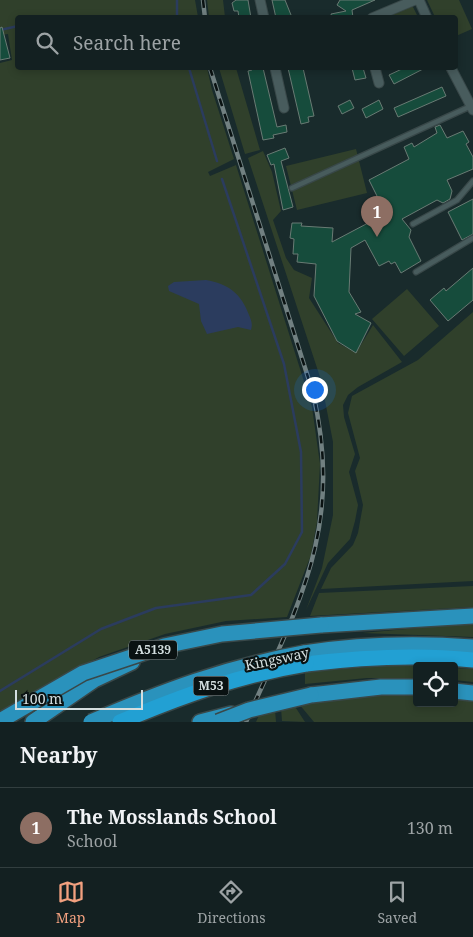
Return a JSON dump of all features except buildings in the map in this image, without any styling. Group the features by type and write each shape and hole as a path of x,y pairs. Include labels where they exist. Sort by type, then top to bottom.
{"highway":[{"name":"A5139","path":"0,721 83,673 164,646 222,634 321,625 473,616"},
{"name":"Kingsway","path":"91,722 181,684 226,670 305,658 347,646 389,644 473,647"},
{"path":"33,722 94,680 164,646"},
{"name":"M53","path":"120,722 175,698 305,658 440,656 473,660"},
{"path":"200,722 311,695 373,688 413,688"},
{"path":"458,691 473,693"},
{"path":"218,722 249,710"}],"street":[{"path":"260,0 263,15"},
{"path":"379,15 414,0"},
{"path":"419,0 426,15"},
{"path":"275,70 284,108"},
{"path":"375,70 378,83"},
{"path":"452,70 472,108"}],"lane":[{"path":"292,188 472,108"},
{"path":"413,224 457,200 473,181"},
{"path":"416,272 472,240"}],"green space":[{"path":"0,0 195,0 198,15 15,15 15,70 207,70 234,159 208,172 210,176 236,165 312,407 320,464 317,522 311,555 287,617 226,621 165,634 99,657 0,712 0,63 12,60 8,34 0,35"},
{"path":"207,0 223,0 225,15 209,15"},
{"path":"427,0 459,0 472,29 458,35 458,15 434,15"},
{"path":"412,5 417,15 387,15"},
{"path":"220,70 237,70 260,150 245,154"},
{"path":"356,149 367,193 297,210 286,166"},
{"path":"263,151 272,172 281,211 273,220 286,258 294,270 312,278 309,298 338,343 356,353 373,325 402,362 358,387 348,395 343,405 344,417 355,454 349,472 358,505 350,539 328,563 306,610 322,568 333,515 333,442 321,380 248,158"},
{"path":"407,289 439,326 404,356 372,319"},
{"path":"473,312 473,581 321,589 331,568 353,545 358,533 363,505 355,471 360,458 348,413 352,396 418,360"},
{"path":"473,586 473,607 310,616 319,593"},
{"path":"473,623 473,637 362,633"},
{"path":"394,665 413,666 413,678 367,678 305,684 305,672"},
{"path":"458,668 473,669 473,682 458,680"},
{"path":"378,694 413,695 413,707 458,707 458,697 473,700 473,722 314,722 299,704"},
{"path":"294,705 305,722 282,721 281,708"},
{"path":"275,710 276,722 256,722 260,713"}],"water":[{"path":"206,280 221,284 238,295 246,307 252,324 251,330 238,327 207,334 201,321 199,304 169,291 168,286 174,282"}],"waterway":[{"path":"177,0 177,15"},
{"path":"0,30 15,27"},
{"path":"190,70 217,161"},
{"path":"0,691 101,629 156,608 251,595 285,564 302,532 301,452 284,364 222,179"}],"railway":[{"path":"203,0 205,15"},
{"path":"211,70 313,393 321,441 323,485 319,525 311,564 299,601 246,722"}],"place":[{"name":"The Mosslands School","path":"377,237"}]}
